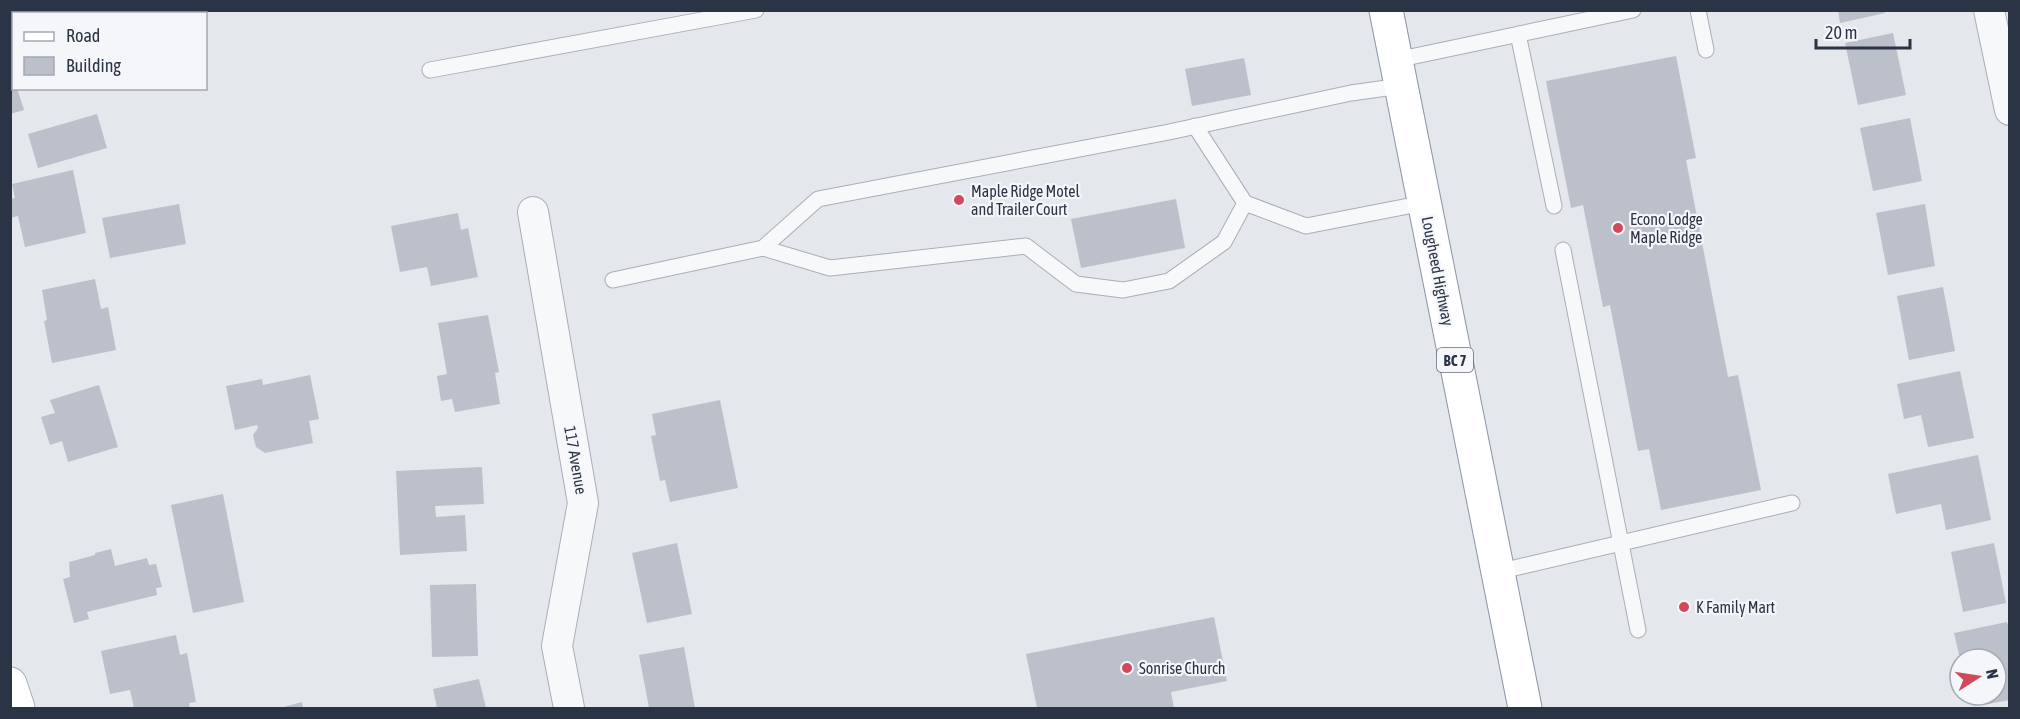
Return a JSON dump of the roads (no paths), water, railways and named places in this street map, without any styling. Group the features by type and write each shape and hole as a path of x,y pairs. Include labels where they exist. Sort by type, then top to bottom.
{"main road":[{"name":"Lougheed Highway","path":"1386,10 1525,708"},
{"path":"10,684 18,708"}],"street":[{"path":"1989,10 2010,110"},
{"name":"117 Avenue","path":"533,212 583,503 557,646 568,708"}],"lane":[{"path":"430,70 756,10"},
{"path":"763,248 818,200 1351,93 1399,73 1518,34 1633,10"},
{"path":"1698,10 1706,50"},
{"path":"1518,34 1554,206"},
{"path":"1195,126 1245,203 1306,226 1424,203"},
{"path":"613,280 763,248 830,268 1026,246 1076,284 1123,290 1169,281 1224,242 1245,203"},
{"path":"1563,250 1638,630"},
{"path":"1497,572 1792,503"}],"place":[{"name":"Maple Ridge Motel and Trailer Court","path":"959,200"},
{"name":"Econo Lodge Maple Ridge","path":"1618,228"},
{"name":"K Family Mart","path":"1684,607"},
{"name":"Sonrise Church","path":"1127,668"}]}
